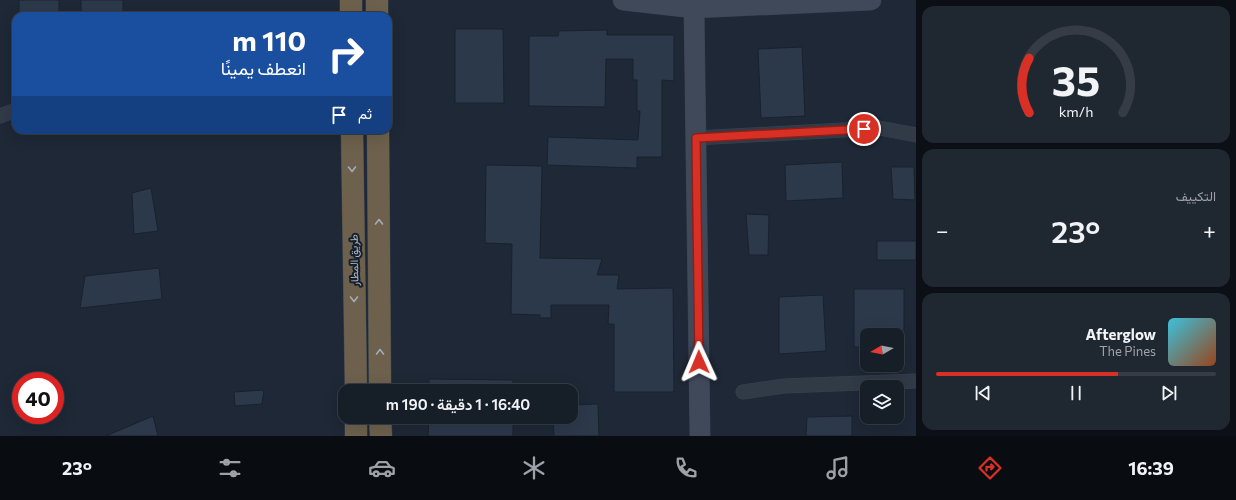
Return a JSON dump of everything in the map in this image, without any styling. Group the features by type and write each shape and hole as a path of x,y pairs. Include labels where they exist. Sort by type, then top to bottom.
{"highway":[{"path":"351,0 351,12"},
{"path":"377,0 378,12"},
{"name":"طريق المطار","path":"352,134 356,384"},
{"path":"378,134 380,384"},
{"path":"356,424 356,436"},
{"path":"380,424 381,436"}],"street":[{"path":"623,0 694,4 871,0"},
{"path":"694,4 700,436"},
{"path":"0,116 12,112"},
{"path":"696,138 880,128 916,135"},
{"path":"743,392 784,386 916,381"}],"building":[{"path":"19,0 59,0 59,12 19,12"},
{"path":"81,0 123,0 123,12 81,12"},
{"path":"455,29 503,29 504,103 455,103"},
{"path":"607,30 607,35 674,35 674,81 662,80 662,157 637,157 637,168 547,165 548,137 638,140 640,111 637,111 637,80 633,80 633,59 606,59 605,107 529,106 529,36 558,36 559,31"},
{"path":"802,47 805,116 761,118 758,49"},
{"path":"842,162 843,198 786,201 785,165"},
{"path":"486,165 542,166 540,258 602,259 597,275 619,275 617,289 673,288 674,392 614,392 614,324 608,324 609,305 551,305 551,318 540,318 540,315 511,314 512,244 485,243"},
{"path":"891,167 914,167 915,200 893,199"},
{"path":"151,188 158,231 134,234 132,193"},
{"path":"746,214 769,215 768,255 749,255"},
{"path":"877,241 916,241 916,260 877,260"},
{"path":"159,268 162,299 80,308 85,276"},
{"path":"854,289 904,289 904,328 860,328 860,347 854,347"},
{"path":"823,295 826,351 779,354 779,297"},
{"path":"429,379 513,380 513,384 429,384"},
{"path":"264,390 262,404 235,406 234,392"},
{"path":"598,404 599,436 554,436 553,424 578,424 578,405"},
{"path":"153,416 158,436 106,436"},
{"path":"852,416 852,436 806,436 807,417"},
{"path":"429,424 513,424 513,436 428,436"}],"route":[{"path":"699,362 696,138 864,129"}]}
